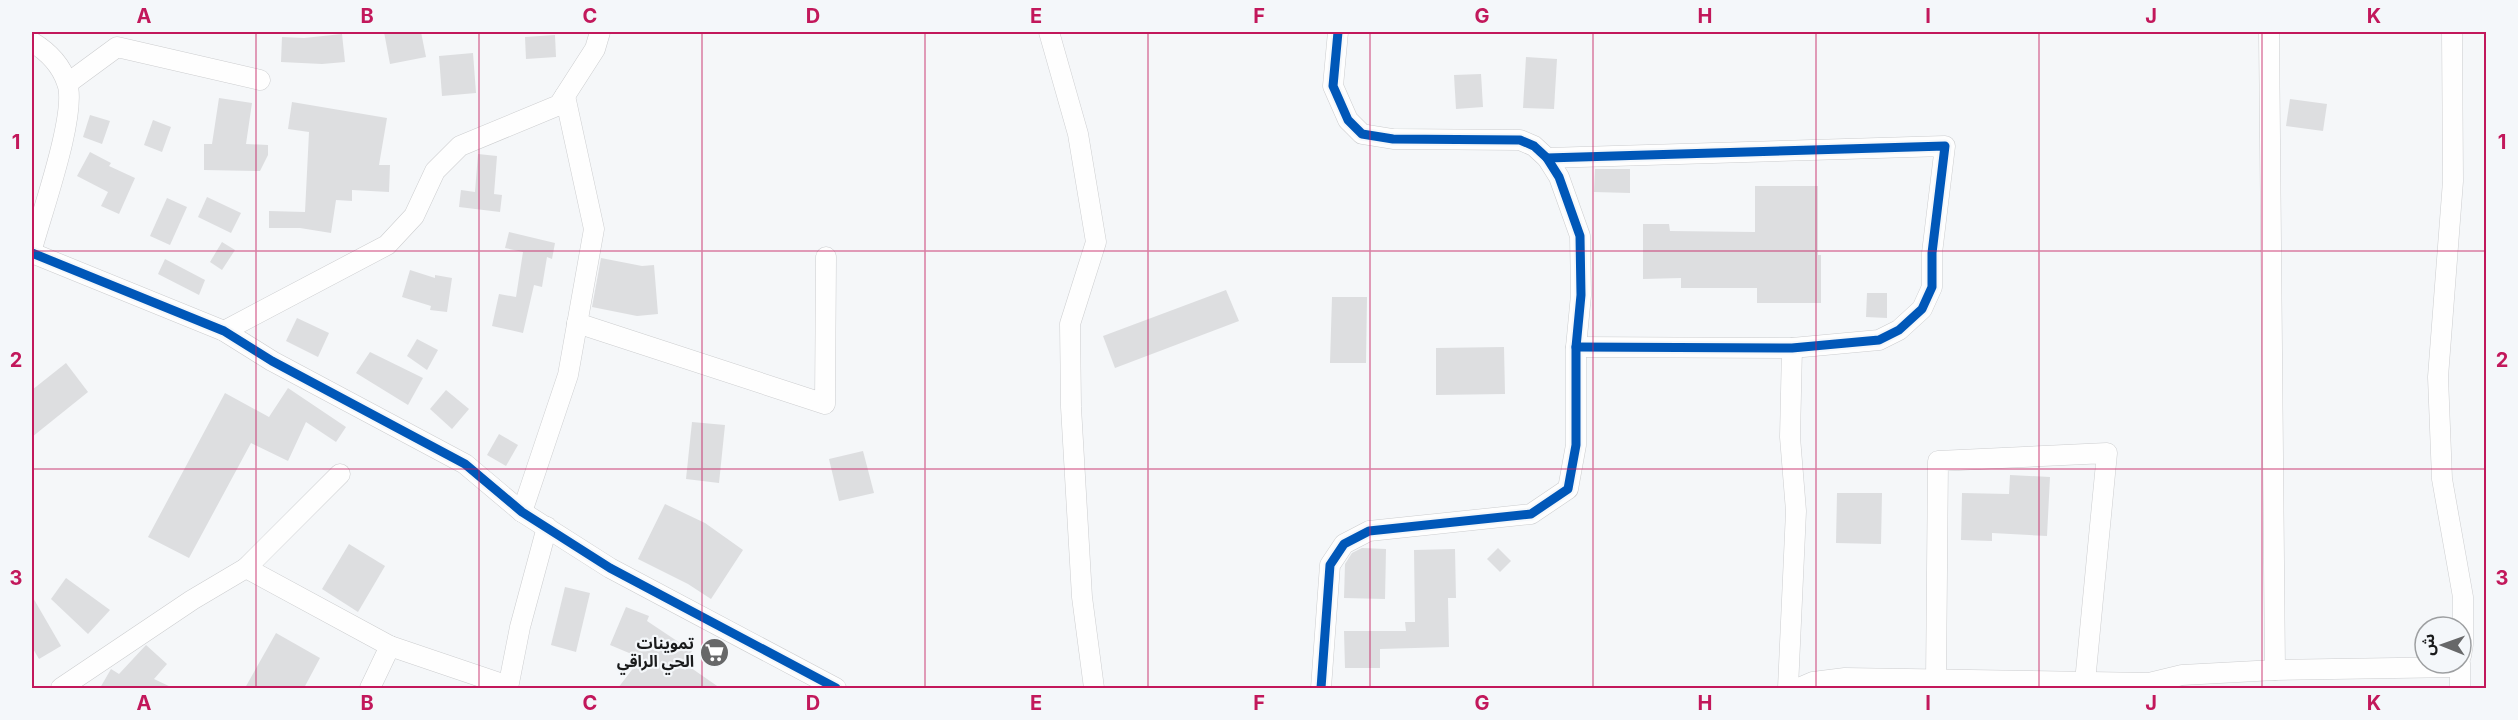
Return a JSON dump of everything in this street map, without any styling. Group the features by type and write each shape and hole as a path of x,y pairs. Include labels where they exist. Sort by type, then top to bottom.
{"street":[{"path":"224,331 387,245 414,216 435,171 460,146 559,105 595,49 600,32"},
{"path":"1049,32 1078,134 1096,242 1070,324 1071,407 1082,597 1094,688"},
{"path":"1321,688 1330,565 1344,544 1369,531 1531,514 1568,489 1576,445 1576,347 1581,295 1580,236 1559,177 1547,158 1534,146 1520,140 1393,139 1362,134 1348,120 1333,86 1338,32"},
{"path":"2269,32 2275,670"},
{"path":"2452,32 2453,181 2438,377 2442,479 2463,597 2463,615"},
{"path":"68,83 121,39 260,80"},
{"path":"32,42 50,55 68,83 70,109 32,251 224,331 272,361 465,464 522,512 610,568 836,688"},
{"path":"522,512 568,375 594,229 565,96"},
{"path":"1547,158 1945,146 1932,253 1932,288 1922,309 1899,330 1879,340 1792,348 1576,347"},
{"path":"577,323 825,404 826,258"},
{"path":"1788,688 1796,512 1790,437 1792,348"},
{"path":"1936,681 1938,461 2107,453 2085,682"},
{"path":"61,688 192,600 246,568 340,474"},
{"path":"246,568 390,646 508,687 520,627 547,528"},
{"path":"370,688 390,646"},
{"path":"1799,688 1813,682 1845,678 2149,683 2182,675 2413,664"}],"building":[{"path":"384,32 421,32 426,57 390,64"},
{"path":"342,34 345,62 322,64 281,62 282,37 304,38"},
{"path":"555,35 556,57 526,59 525,37"},
{"path":"473,53 476,93 442,96 439,56"},
{"path":"1526,57 1557,59 1554,109 1523,108"},
{"path":"1481,74 1483,107 1456,109 1454,75"},
{"path":"219,98 252,103 246,144 268,145 268,155 260,171 204,170 204,144 212,144"},
{"path":"2290,99 2327,104 2323,131 2286,126"},
{"path":"292,102 387,118 379,165 390,165 389,192 352,190 352,201 336,200 331,233 300,228 269,228 269,211 305,212 309,132 288,129"},
{"path":"90,115 110,121 102,144 83,137"},
{"path":"153,120 171,127 162,152 144,145"},
{"path":"90,152 111,163 109,166 135,178 119,214 101,206 108,192 77,176"},
{"path":"478,154 497,156 494,194 502,195 500,212 459,207 461,190 475,192"},
{"path":"1595,169 1630,169 1630,193 1594,192"},
{"path":"1755,186 1818,186 1821,303 1757,303 1757,288 1681,288 1681,278 1643,279 1643,224 1669,224 1670,231 1755,232"},
{"path":"207,197 241,213 231,233 198,217"},
{"path":"167,198 187,207 170,245 150,236"},
{"path":"509,232 555,243 552,259 547,257 542,287 534,285 523,333 492,326 499,294 516,297 523,252 505,248"},
{"path":"222,242 235,250 222,270 210,262"},
{"path":"601,258 642,266 654,265 658,314 637,316 592,307"},
{"path":"165,259 205,280 199,295 158,274"},
{"path":"410,270 435,278 435,275 452,278 447,312 430,310 431,306 402,297"},
{"path":"1226,290 1239,321 1115,368 1103,336"},
{"path":"1867,293 1887,293 1887,318 1866,317"},
{"path":"1332,297 1367,297 1366,363 1330,363"},
{"path":"297,318 329,333 318,357 286,341"},
{"path":"417,339 438,350 427,370 407,356"},
{"path":"1504,347 1505,394 1436,395 1436,348"},
{"path":"370,352 423,378 408,405 356,373"},
{"path":"66,363 88,392 32,437 32,390"},
{"path":"288,388 346,427 336,442 306,422 288,461 251,443 189,558 148,537 225,393 269,417"},
{"path":"446,390 469,409 452,429 430,409"},
{"path":"692,422 725,425 719,483 686,479"},
{"path":"499,434 518,445 506,466 487,455"},
{"path":"863,451 874,493 839,501 829,459"},
{"path":"2010,475 2050,477 2047,536 1992,533 1992,541 1961,540 1962,493 2009,494"},
{"path":"1837,493 1882,493 1881,544 1836,543"},
{"path":"665,504 705,523 743,550 711,599 688,584 638,559"},
{"path":"349,544 385,566 358,612 322,589"},
{"path":"1362,548 1386,549 1385,599 1344,598 1345,564 1352,553"},
{"path":"1498,548 1511,561 1500,572 1487,559"},
{"path":"1455,549 1456,598 1448,598 1449,647 1380,649 1380,668 1345,668 1344,631 1406,631 1405,622 1415,622 1414,550"},
{"path":"66,578 110,610 88,634 51,599"},
{"path":"565,587 590,593 576,652 551,645"},
{"path":"32,596 61,646 39,659 32,647"},
{"path":"626,607 649,616 647,621 692,651 684,663 720,688 618,688 641,658 610,645"},
{"path":"276,633 320,658 304,688 245,688"},
{"path":"146,645 167,664 154,679 173,688 100,688 111,669 119,674"}],"cycle path":[{"path":"1321,688 1330,565 1344,544 1369,531 1531,514 1568,489 1576,445 1576,347 1581,295 1580,236 1559,177 1547,158 1534,146 1520,140 1393,139 1362,134 1348,120 1333,86 1338,32"},
{"path":"1547,158 1945,146 1932,253 1932,287 1922,309 1899,330 1879,340 1792,348 1576,347"},
{"path":"32,253 224,331 272,361 465,464 522,512 610,568 836,688"}],"place":[{"name":"تموينات الحي الراقي","path":"715,652"}]}
